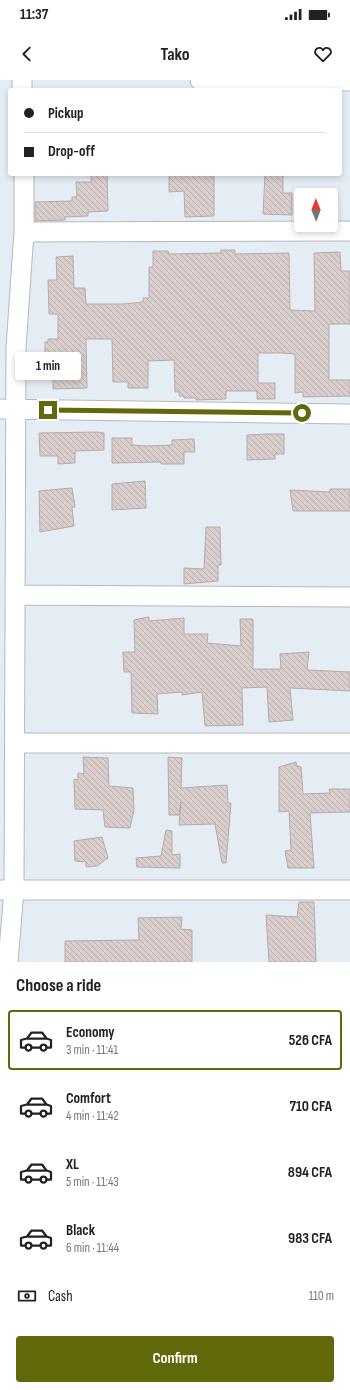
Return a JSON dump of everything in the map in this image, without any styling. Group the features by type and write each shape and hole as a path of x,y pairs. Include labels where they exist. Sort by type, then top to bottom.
{"street":[{"path":"200,80 350,82"},
{"path":"8,962 7,890 15,743 16,595 8,409 16,348 24,232 24,176"},
{"path":"24,232 350,231"},
{"path":"8,409 350,414"},
{"path":"16,595 350,597"},
{"path":"15,743 350,742"},
{"path":"7,890 350,890"}],"building":[{"path":"91,176 107,176 108,211 88,212 88,216 65,217 65,220 35,221 35,202 72,201 72,197 77,197 76,182 91,182"},
{"path":"169,176 214,176 214,216 185,217 184,191 169,192"},
{"path":"265,176 283,176 283,193 292,193 292,215 263,214"},
{"path":"221,250 235,250 235,254 289,253 290,310 315,311 314,253 340,252 341,271 350,271 350,324 329,324 329,380 350,380 350,396 303,397 303,392 295,393 295,354 282,353 258,353 258,383 275,383 275,399 257,399 257,391 226,391 226,399 196,400 196,398 184,398 184,396 179,396 179,392 175,392 174,360 148,361 148,388 128,388 128,382 113,382 112,339 86,339 87,388 53,389 53,370 45,370 45,342 48,342 48,339 58,339 58,314 49,314 48,280 57,280 56,257 73,256 74,288 85,288 86,304 124,304 143,302 143,298 149,298 149,267 153,267 153,251 168,251 169,254 221,253"},
{"path":"39,433 104,433 104,450 75,451 75,463 58,464 58,456 40,456"},
{"path":"284,434 284,454 275,454 275,459 247,460 247,435"},
{"path":"112,438 132,438 132,445 147,446 172,445 172,440 194,439 195,452 184,452 184,464 161,464 161,462 112,463"},
{"path":"145,481 146,508 112,510 112,484"},
{"path":"72,488 75,507 72,507 74,526 40,532 39,491"},
{"path":"330,489 350,489 350,511 293,511 290,490 330,492"},
{"path":"206,527 220,527 221,565 218,565 218,581 184,584 184,568 204,569"},
{"path":"149,617 149,621 184,618 184,634 208,634 207,643 241,646 240,619 253,619 253,669 281,669 280,654 309,652 307,670 350,672 350,691 290,688 293,720 269,722 267,687 242,688 243,725 205,726 202,692 182,695 182,692 157,694 158,714 132,713 131,672 124,672 123,652 135,652 134,620"},
{"path":"83,757 108,758 109,786 133,788 134,810 130,828 105,827 103,810 75,809 74,779 78,780 78,773 84,774"},
{"path":"168,757 182,758 181,788 227,785 228,803 231,803 226,863 222,863 215,824 179,825 181,802 179,815 169,815"},
{"path":"296,762 297,766 301,767 303,794 330,793 329,789 350,789 350,812 310,813 314,868 288,868 285,851 291,850 289,811 279,812 279,767"},
{"path":"166,830 172,831 172,855 180,854 180,868 137,867 136,858 161,856"},
{"path":"102,837 108,858 97,866 86,867 86,862 75,861 74,841"},
{"path":"299,902 314,902 316,962 269,962 266,915 297,917"},
{"path":"182,917 181,929 192,930 192,962 65,962 65,941 139,940 138,918"}],"route":[{"path":"48,410 302,413"}]}
